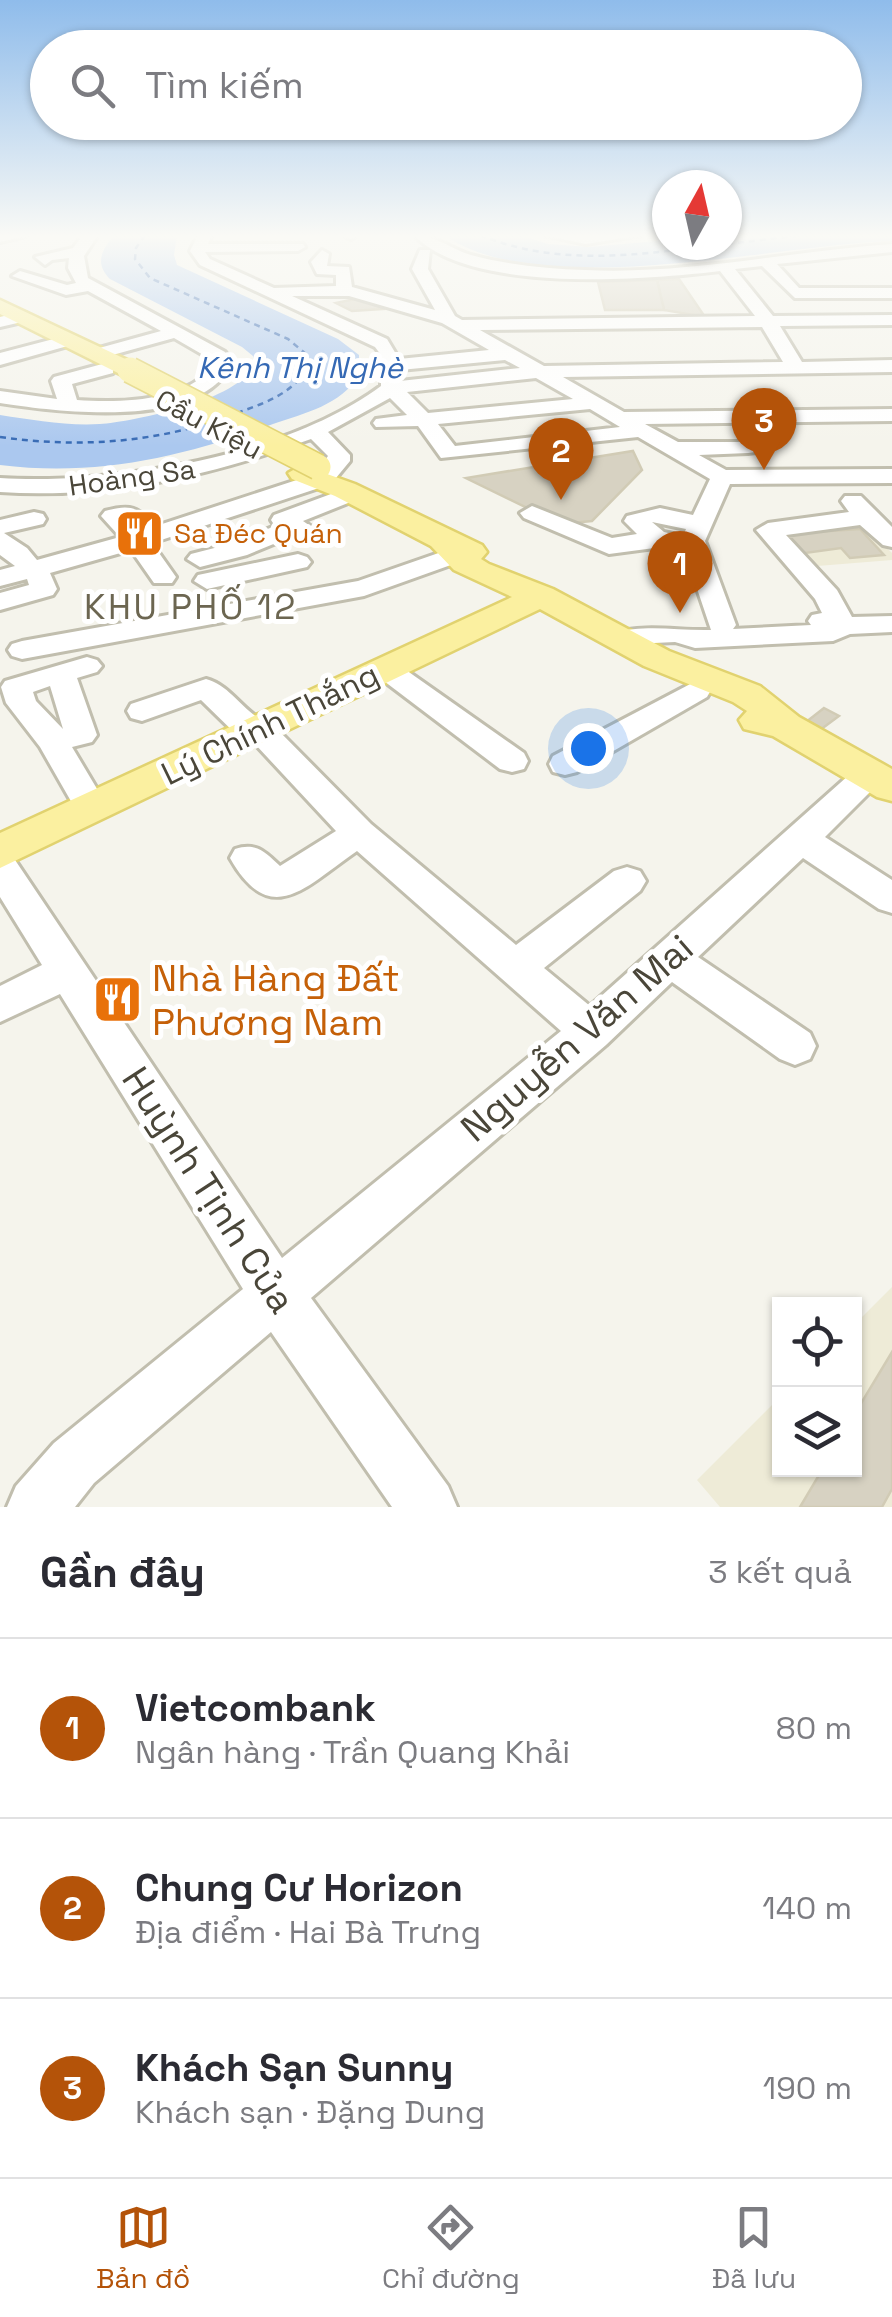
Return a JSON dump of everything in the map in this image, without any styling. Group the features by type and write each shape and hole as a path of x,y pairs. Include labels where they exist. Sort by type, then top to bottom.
{"main road":[{"name":"Cầu Kiệu","path":"7,315 69,344 74,352 118,366 324,478 510,587 541,596 622,639 681,664 755,720 786,726 881,781"},
{"name":"Lý Chính Thắng","path":"0,852 541,596"}],"street":[{"path":"5,395 70,408 128,408 201,386 223,364 221,358 124,305"},
{"path":"347,305 390,343 391,388 424,420 449,453 639,431"},
{"path":"388,305 482,337 509,353 560,406"},
{"path":"439,305 452,328"},
{"path":"755,305 795,366"},
{"path":"452,328 892,320"},
{"path":"637,322 660,369"},
{"path":"118,366 173,332"},
{"path":"4,367 69,344"},
{"path":"70,408 61,382 199,346"},
{"path":"725,349 781,348"},
{"path":"392,365 509,353 580,351"},
{"path":"820,366 862,415"},
{"path":"391,388 528,374 892,366"},
{"path":"528,374 594,403 722,476 892,476"},
{"name":"Hoàng Sa","path":"0,527 9,500 192,472 364,410 391,388"},
{"path":"383,423 594,403"},
{"path":"617,418 892,415"},
{"path":"128,548 204,571 274,549 304,532 284,520 324,478 328,463 310,432"},
{"path":"673,449 748,447"},
{"path":"192,472 242,508"},
{"path":"722,476 697,534 722,624"},
{"path":"836,477 864,517 889,537"},
{"path":"18,557 128,548 324,478"},
{"path":"86,486 88,496 108,508"},
{"path":"532,513 609,546 697,534"},
{"path":"843,626 827,596 768,530 864,517"},
{"path":"0,578 18,557 61,541"},
{"path":"128,548 163,577"},
{"path":"204,571 274,549"},
{"path":"274,549 334,594"},
{"path":"92,809 53,742 21,704 16,687 80,660 397,578 449,550"},
{"path":"0,602 18,557"},
{"path":"681,664 687,626 828,621 843,626 892,624"},
{"path":"565,764 681,664 695,639 833,633 843,626"},
{"path":"22,650 80,660"},
{"path":"53,742 81,734 80,660"},
{"path":"386,669 512,761"},
{"path":"142,711 206,688 258,732 359,833 590,1032"},
{"name":"Nguyễn Văn Mai","path":"37,1507 74,1463 590,1032 801,838 881,781"},
{"path":"248,858 277,886 359,833"},
{"path":"801,838 892,898"},
{"name":"Huỳnh Tịnh Của","path":"0,867 275,1293 426,1507"},
{"path":"514,968 627,881"},
{"path":"670,959 795,1046"},
{"path":"0,1006 67,972"}],"shaded area":[{"path":"861,524 892,553 892,560 805,567 778,532"},
{"path":"892,1287 892,1507 720,1507 697,1480 772,1405 772,1477 862,1477 862,1317"}],"water":[{"name":"Kênh Thị Nghè","path":"161,305 265,305 338,339 359,355 359,375 342,394 321,407 172,455 71,468 0,465 0,415 100,424 191,405 236,384 250,371 253,356"}],"building":[{"path":"341,305 379,305 376,306 382,309 352,311"},
{"path":"604,305 663,305 664,310 605,310"},
{"path":"663,305 697,305 705,317 664,310"},
{"path":"633,451 642,470 592,521 560,524 466,478"},
{"path":"860,529 884,555 850,558 841,548 798,554 783,534"},
{"path":"824,708 839,716 820,730 806,722"},
{"path":"892,1352 892,1489 882,1507 800,1507 818,1477 862,1477 862,1402"}],"ferry route":[{"path":"212,305 288,339 306,354 308,366 295,383 270,400 240,412"},
{"path":"0,437 105,442 209,423"}],"place":[{"name":"Khách Sạn Sunny","path":"764,470"},
{"name":"Chung Cư Horizon","path":"561,500"},
{"name":"Sa Đéc Quán","path":"139,533"},
{"name":"Vietcombank","path":"680,613"},
{"name":"Nhà Hàng Đất Phương Nam","path":"117,1000"}],"district":[{"name":"KHU PHỐ 12","path":"191,607"}]}
